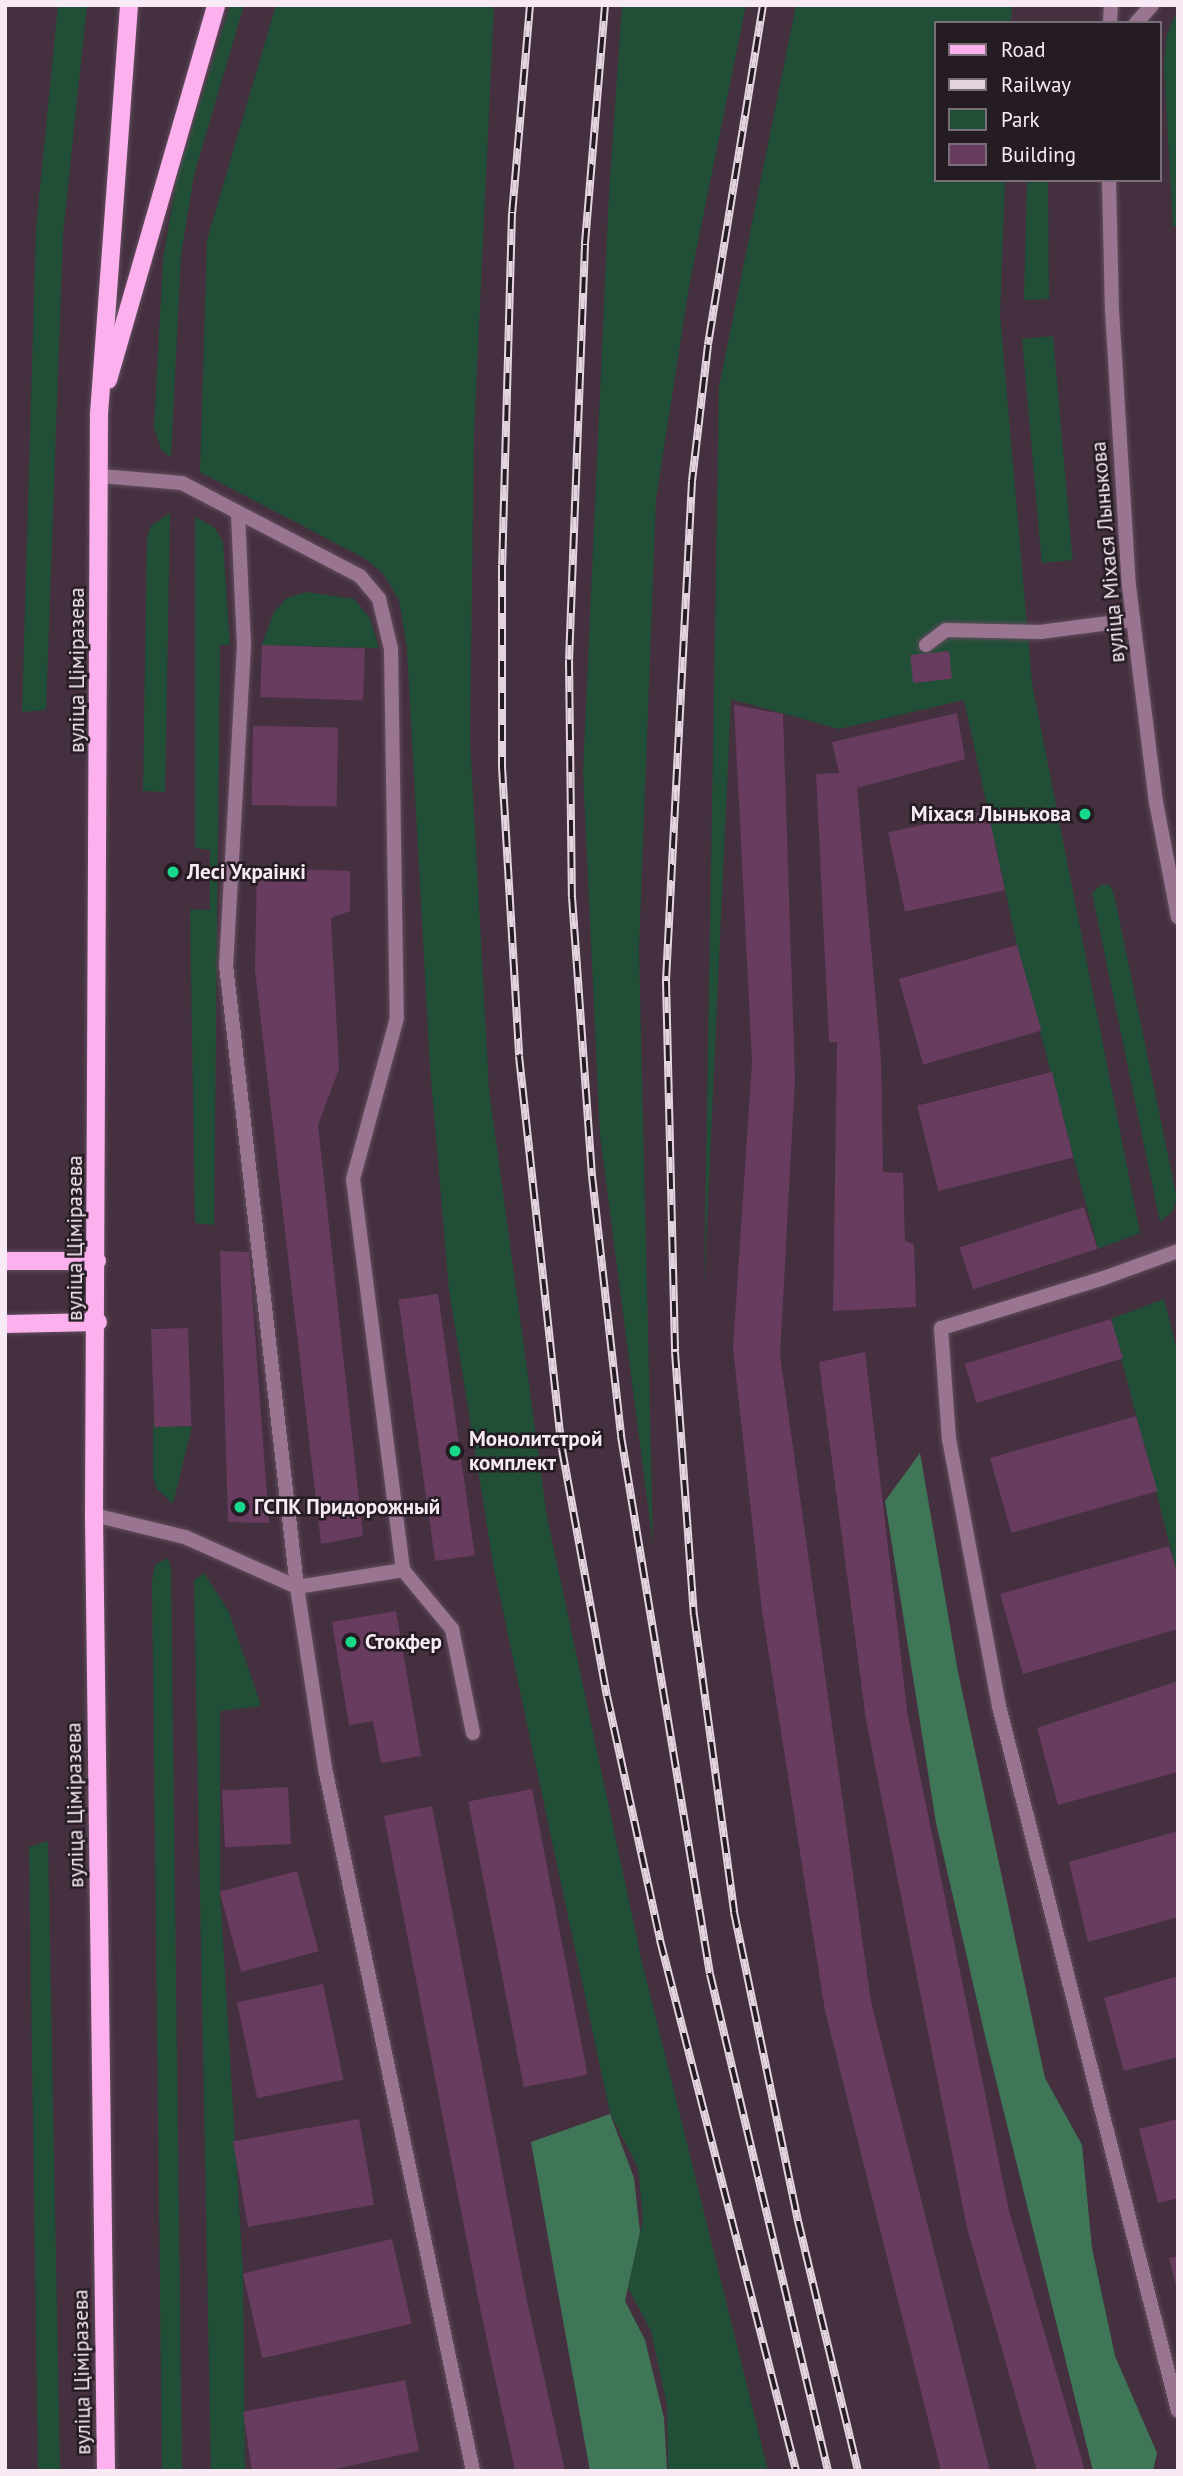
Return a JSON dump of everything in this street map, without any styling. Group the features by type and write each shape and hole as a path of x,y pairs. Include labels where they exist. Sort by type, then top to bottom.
{"main road":[{"name":"вуліца Ціміразева","path":"106,2471 94,1516 98,1322 99,414 129,5"},
{"path":"99,414 216,5"},
{"path":"5,1261 97,1261"},
{"path":"5,1324 98,1322"}],"street":[{"path":"1138,21 1152,5"},
{"name":"вуліца Міхася Лынькова","path":"1109,182 1112,323 1132,620 1156,802 1178,917"},
{"path":"101,476 182,483 360,576 379,599 391,649 397,1018 353,1179 403,1570 452,1629 473,1733"},
{"path":"238,514 244,645 226,965 297,1587 326,1768 473,2471"},
{"path":"926,645 946,630 1040,632 1132,620"},
{"path":"1178,1251 941,1328 949,1439 999,1706 1178,2411"},
{"path":"94,1516 185,1537 297,1587 403,1570"}],"green space":[{"path":"58,5 87,5 63,234 46,710 22,712 36,228"},
{"path":"230,5 244,5 194,175 181,255 171,457 162,451 154,428 163,260 177,176"},
{"path":"276,5 494,5 474,433 470,739 489,1090 547,1517 642,1962 768,2471 668,2471 667,2405 651,2331 628,2288 643,2219 638,2168 610,2113 494,1569 449,1290 430,1067 407,649 399,600 382,572 362,557 200,472 207,240"},
{"path":"622,5 746,5 690,281 656,499 639,949 653,1545 600,1135 583,772 609,193"},
{"path":"796,5 1012,5 1011,21 934,21 934,182 1005,182 1000,315 1032,683 1140,1233 1098,1249 1017,945 964,700 839,729 731,699 704,1289 719,387"},
{"path":"1178,9 1178,225 1173,227 1164,65 1167,34"},
{"path":"1027,182 1048,182 1049,299 1024,300"},
{"path":"1053,336 1073,560 1042,563 1022,339"},
{"path":"170,513 165,792 143,791 147,539 151,526"},
{"path":"195,517 214,527 223,542 230,645 220,645 214,1225 195,1223 190,909 210,910 210,850 195,848"},
{"path":"306,592 354,599 370,618 379,648 262,645 274,612 287,598"},
{"path":"1101,885 1109,885 1114,894 1177,1199 1172,1212 1160,1222 1092,893"},
{"path":"1164,1299 1178,1354 1178,1576 1111,1319"},
{"path":"153,1421 155,1427 192,1426 173,1504 157,1489 153,1478"},
{"path":"920,1453 958,1672 1045,2078 1082,2145 1092,2248 1115,2356 1157,2453 1153,2471 1093,2471 986,2040 936,1823 885,1501"},
{"path":"168,1558 171,1569 182,2471 162,2471 152,1581 155,1565"},
{"path":"204,1573 229,1612 261,1706 220,1711 220,1892 243,2272 245,2471 211,2471 194,1581"},
{"path":"48,1841 60,2471 38,2471 29,1847"},
{"path":"610,2114 634,2178 640,2232 625,2301 645,2340 664,2418 667,2471 590,2471 531,2142"}],"building":[{"path":"262,645 365,649 363,701 260,697"},
{"path":"949,651 952,679 913,683 910,655"},
{"path":"734,705 783,714 795,1079 780,1355 871,2002 990,2471 941,2471 825,2011 762,1611 733,1348 752,1062"},
{"path":"957,713 965,759 857,788 881,1059 883,1172 903,1173 905,1241 914,1244 916,1307 833,1311 837,1042 829,1042 816,774 839,773 832,742"},
{"path":"253,726 338,727 337,806 252,805"},
{"path":"988,811 1005,890 905,911 888,832"},
{"path":"257,868 350,871 350,911 331,918 339,1069 318,1125 363,1536 321,1544 255,970"},
{"path":"1017,945 1042,1031 923,1064 899,979"},
{"path":"1052,1072 1073,1157 938,1191 917,1106"},
{"path":"1084,1207 1098,1249 973,1289 959,1247"},
{"path":"220,1251 249,1252 269,1523 228,1522"},
{"path":"438,1294 475,1555 435,1561 398,1300"},
{"path":"1111,1319 1123,1358 977,1403 965,1364"},
{"path":"188,1328 191,1426 154,1427 151,1329"},
{"path":"865,1352 908,1717 1009,2211 1085,2471 1037,2471 967,2228 866,1720 819,1362"},
{"path":"1136,1416 1157,1491 1011,1533 990,1458"},
{"path":"1169,1546 1178,1576 1178,1629 1023,1674 1000,1594"},
{"path":"396,1611 421,1756 381,1763 373,1721 349,1725 332,1622"},
{"path":"1178,1681 1178,1772 1058,1805 1037,1728"},
{"path":"288,1787 291,1844 225,1847 222,1790"},
{"path":"532,1789 588,2075 524,2087 468,1801"},
{"path":"432,1806 527,2301 565,2471 515,2471 480,2308 384,1816"},
{"path":"1178,1831 1178,1917 1088,1942 1069,1862"},
{"path":"297,1871 318,1951 241,1972 220,1892"},
{"path":"1178,1976 1178,2057 1124,2071 1104,1998"},
{"path":"323,1984 343,2080 257,2098 237,2002"},
{"path":"359,2119 374,2205 248,2227 233,2141"},
{"path":"1178,2119 1178,2198 1158,2203 1139,2129"},
{"path":"392,2239 412,2324 262,2358 243,2273"},
{"path":"1178,2256 1178,2290 1177,2290 1169,2258"},
{"path":"405,2380 419,2451 325,2471 252,2471 243,2412"}],"railway":[{"path":"530,5 512,213 502,565 502,767 519,1056 562,1449 607,1696 660,1940 796,2471"},
{"path":"605,5 585,245 569,660 572,897 592,1176 621,1436 710,1974 828,2471"},
{"path":"763,5 708,345 692,481 666,981 675,1352 694,1615 734,1912 798,2221 858,2471"}],"place":[{"name":"Міхася Лынькова","path":"1085,814"},
{"name":"Лесі Украінкі","path":"173,872"},
{"name":"Монолитстрой комплект","path":"455,1451"},
{"name":"ГСПК Придорожный","path":"240,1507"},
{"name":"Стокфер","path":"351,1642"}]}
